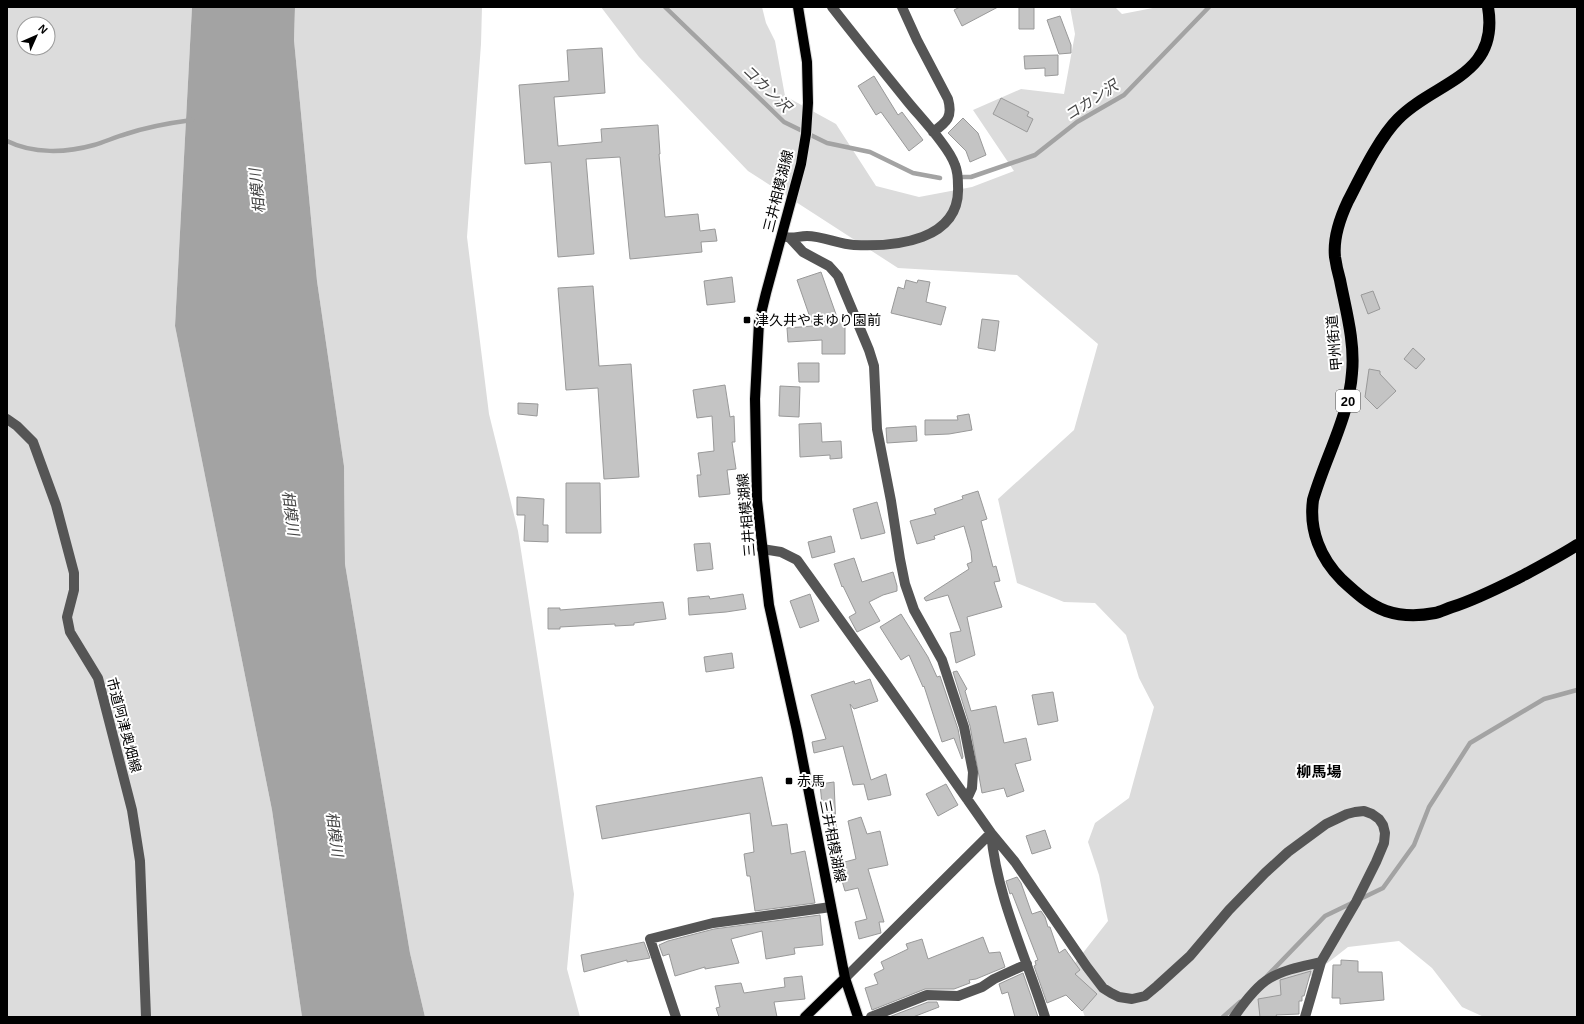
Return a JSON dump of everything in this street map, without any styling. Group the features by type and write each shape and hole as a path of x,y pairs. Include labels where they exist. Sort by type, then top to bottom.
{"highway":[{"name":"甲州街道","path":"1488,7 1488,39 1482,53 1473,66 1456,79 1410,108 1397,119 1379,145 1348,202 1336,232 1335,256 1350,331 1352,373 1349,397 1313,500 1311,513 1314,531 1321,551 1329,566 1341,579 1370,603 1386,611 1402,614 1420,615 1435,613 1465,603 1492,592 1577,545"}],"main road":[{"name":"三井相模湖線","path":"798,7 807,62 808,103 806,134 801,164 789,208 786,238 766,293 759,322 755,400 757,500 769,605 797,731 845,978 858,1017"},
{"path":"805,1017 845,978"}],"street":[{"path":"786,238 807,236 853,244 882,244 925,237 948,221 957,202 957,172 955,163 934,132 832,7"},
{"path":"902,7 951,107 950,116 943,125 934,132"},
{"path":"786,238 803,252 829,266 838,276 869,350 874,366 877,429 904,578 914,610 942,660 964,727 973,772 972,788 967,799"},
{"name":"市道阿津奥畑線","path":"7,419 34,442 56,505 74,573 74,590 66,617 70,632 98,678 132,810 140,860 146,1017"},
{"path":"762,549 781,552 796,560 884,681 991,833 1015,862 1103,988 1119,997 1132,999 1145,996 1178,968 1204,941 1229,910 1265,873 1301,842 1326,824 1347,814 1364,811 1379,819 1383,825 1385,834 1384,843 1356,902 1321,962 1305,1017"},
{"path":"991,833 994,859 1002,891 1012,925 1045,1017"},
{"path":"845,978 991,833"},
{"path":"676,1017 650,939 712,923 831,907"},
{"path":"1234,1017 1262,984 1270,978 1294,968 1321,962"},
{"path":"871,1017 926,995 958,996 982,987 994,979 1027,964"}],"shaded area":[{"path":"7,7 192,7 175,326 272,810 302,1017 7,1017"},
{"path":"295,7 482,7 481,44 467,237 489,414 518,531 574,894 567,969 580,1017 425,1017 410,953 345,564 344,466 317,281 294,40"},
{"path":"601,7 762,7 766,23 775,41 785,96 836,124 876,186 919,197 972,187 1014,171 973,110 1021,89 1064,94 1075,34 1070,7 1115,7 1122,14 1158,7 1577,7 1577,1017 1484,1017 1462,1007 1432,968 1399,941 1348,947 1258,1017 1085,1017 1068,972 1108,921 1099,875 1088,842 1095,823 1129,798 1154,707 1139,678 1126,635 1095,603 1064,602 1017,583 998,499 1074,430 1098,344 1017,275 898,268 748,171 639,57"}],"water":[{"name":"相模川","path":"192,7 295,7 294,40 317,281 344,466 345,564 410,953 425,1017 302,1017 272,810 175,326"}],"building":[{"path":"960,7 998,7 962,26 954,10"},
{"path":"1019,7 1034,7 1034,29 1019,29"},
{"path":"1060,16 1071,45 1071,53 1059,54 1047,20"},
{"path":"602,48 605,93 554,97 558,146 602,142 601,129 658,125 659,154 665,217 698,214 700,231 715,229 717,241 701,242 702,252 630,259 620,157 586,159 594,254 558,257 551,162 525,164 519,85 569,81 567,50"},
{"path":"1058,55 1058,75 1045,76 1045,68 1025,69 1024,56"},
{"path":"874,76 898,115 902,112 923,140 909,151 881,112 876,115 858,86"},
{"path":"1001,98 1029,112 1027,116 1033,119 1027,132 993,114"},
{"path":"963,118 978,133 986,155 970,162 966,151 948,133"},
{"path":"821,272 838,320 845,320 845,354 822,354 822,340 788,342 787,328 813,326 797,280"},
{"path":"732,277 735,302 707,305 704,281"},
{"path":"906,280 917,283 918,280 930,282 926,302 946,307 941,325 891,313 898,287 904,289"},
{"path":"593,286 599,366 631,364 639,477 604,479 598,388 566,390 558,288"},
{"path":"1373,291 1380,309 1368,314 1361,295"},
{"path":"982,319 999,321 995,351 978,348"},
{"path":"1413,348 1425,359 1416,369 1404,359"},
{"path":"798,363 819,363 819,382 799,382"},
{"path":"1369,369 1380,371 1380,374 1396,391 1377,409 1365,397"},
{"path":"725,385 730,417 734,416 735,442 732,442 736,469 727,470 730,494 699,497 697,475 701,475 698,453 714,451 712,416 697,418 693,390"},
{"path":"780,386 800,387 799,417 779,416"},
{"path":"518,403 538,404 537,416 518,414"},
{"path":"969,414 972,430 949,434 925,435 925,420 958,420 957,416"},
{"path":"821,423 822,442 841,441 842,458 830,459 830,455 800,457 799,424"},
{"path":"916,426 917,441 887,443 886,428"},
{"path":"566,483 600,483 601,533 566,533"},
{"path":"978,491 987,519 981,521 993,567 996,566 1000,581 994,582 1002,607 967,617 975,655 956,663 950,633 961,631 948,595 926,601 924,598 969,569 967,564 972,562 971,551 964,526 934,536 935,539 917,544 910,521 936,514 934,509 963,499 962,496"},
{"path":"517,497 544,499 543,525 548,525 548,542 524,541 525,515 517,515"},
{"path":"877,502 885,533 861,539 853,509"},
{"path":"831,536 835,552 812,558 808,542"},
{"path":"710,543 713,569 697,571 694,544"},
{"path":"854,558 862,582 893,572 897,586 897,591 883,595 869,602 880,621 857,632 849,617 856,613 843,586 842,587 834,564"},
{"path":"743,594 746,609 689,615 688,598 709,596 710,599"},
{"path":"810,594 819,621 800,628 790,601"},
{"path":"663,602 666,619 634,623 634,625 615,626 615,624 548,629 548,608 560,608 560,610"},
{"path":"901,614 928,657 937,677 940,676 958,729 963,757 962,759 954,738 942,742 924,686 923,687 909,655 901,660 880,627"},
{"path":"732,653 734,668 706,672 704,657"},
{"path":"957,671 967,689 965,691 971,711 996,706 1004,743 1026,738 1031,760 1015,764 1024,791 1007,797 1004,788 982,793 970,726 953,672"},
{"path":"870,679 878,701 854,709 850,704 871,780 886,774 891,795 868,800 864,784 853,785 843,746 814,753 812,742 826,739 811,695 854,681 855,684"},
{"path":"1053,692 1058,721 1038,725 1032,695"},
{"path":"762,777 772,826 787,824 791,854 805,851 815,903 755,911 750,876 747,876 744,854 754,852 750,813 602,839 596,806"},
{"path":"834,782 836,828 830,828 824,804 822,804 820,784"},
{"path":"946,784 958,805 938,816 926,794"},
{"path":"861,817 867,834 880,831 888,865 868,869 884,922 879,922 881,933 859,939 855,922 867,919 858,888 845,891 837,864 856,859 848,821"},
{"path":"1045,830 1051,848 1032,854 1026,836"},
{"path":"1017,877 1021,883 1032,914 1041,911 1045,917 1048,927 1050,927 1059,953 1065,949 1080,970 1075,974 1097,994 1082,1011 1066,995 1047,1003 1034,966 1036,965 1035,961 1038,960 1006,881"},
{"path":"820,915 823,945 794,948 795,954 766,959 762,931 731,939 739,963 705,969 705,967 675,976 669,954 663,956 659,945 668,941 714,929"},
{"path":"983,937 989,953 1000,952 1005,967 976,979 969,980 970,983 954,989 925,989 872,1010 865,988 878,984 874,974 884,969 881,962 908,949 906,944 922,939 928,959"},
{"path":"644,942 650,958 627,962 627,960 584,972 581,955"},
{"path":"1341,960 1358,961 1358,972 1382,972 1384,1000 1340,1004 1340,998 1332,998 1333,965 1341,965"},
{"path":"1311,971 1304,996 1302,996 1302,1001 1299,1001 1299,1014 1276,1015 1277,1017 1260,1017 1258,999 1281,995 1280,980"},
{"path":"1023,973 1038,1017 1015,1017 1008,992 1002,994 999,984"},
{"path":"802,976 805,999 774,1002 777,1017 719,1017 716,1008 720,1007 715,986 741,983 744,993 785,987 784,978"},
{"path":"928,1002 937,1002 939,1007 913,1017 889,1017"}],"waterway":[{"name":"コカン沢","path":"665,7 784,122 827,143 870,152 913,173 940,178"},
{"name":"コカン沢","path":"963,177 971,177 1035,155 1077,122 1124,95 1209,7"},
{"path":"7,141 39,150 72,150 94,145 142,129 192,120"},
{"path":"1267,976 1325,916 1383,888 1414,845 1429,807 1470,743 1544,699 1577,690"},
{"path":"1223,1017 1240,1002"}],"place":[{"name":"津久井やまゆり園前","path":"747,320"},
{"name":"赤馬","path":"789,781"}],"district":[{"name":"柳馬場","path":"1319,771"}]}
